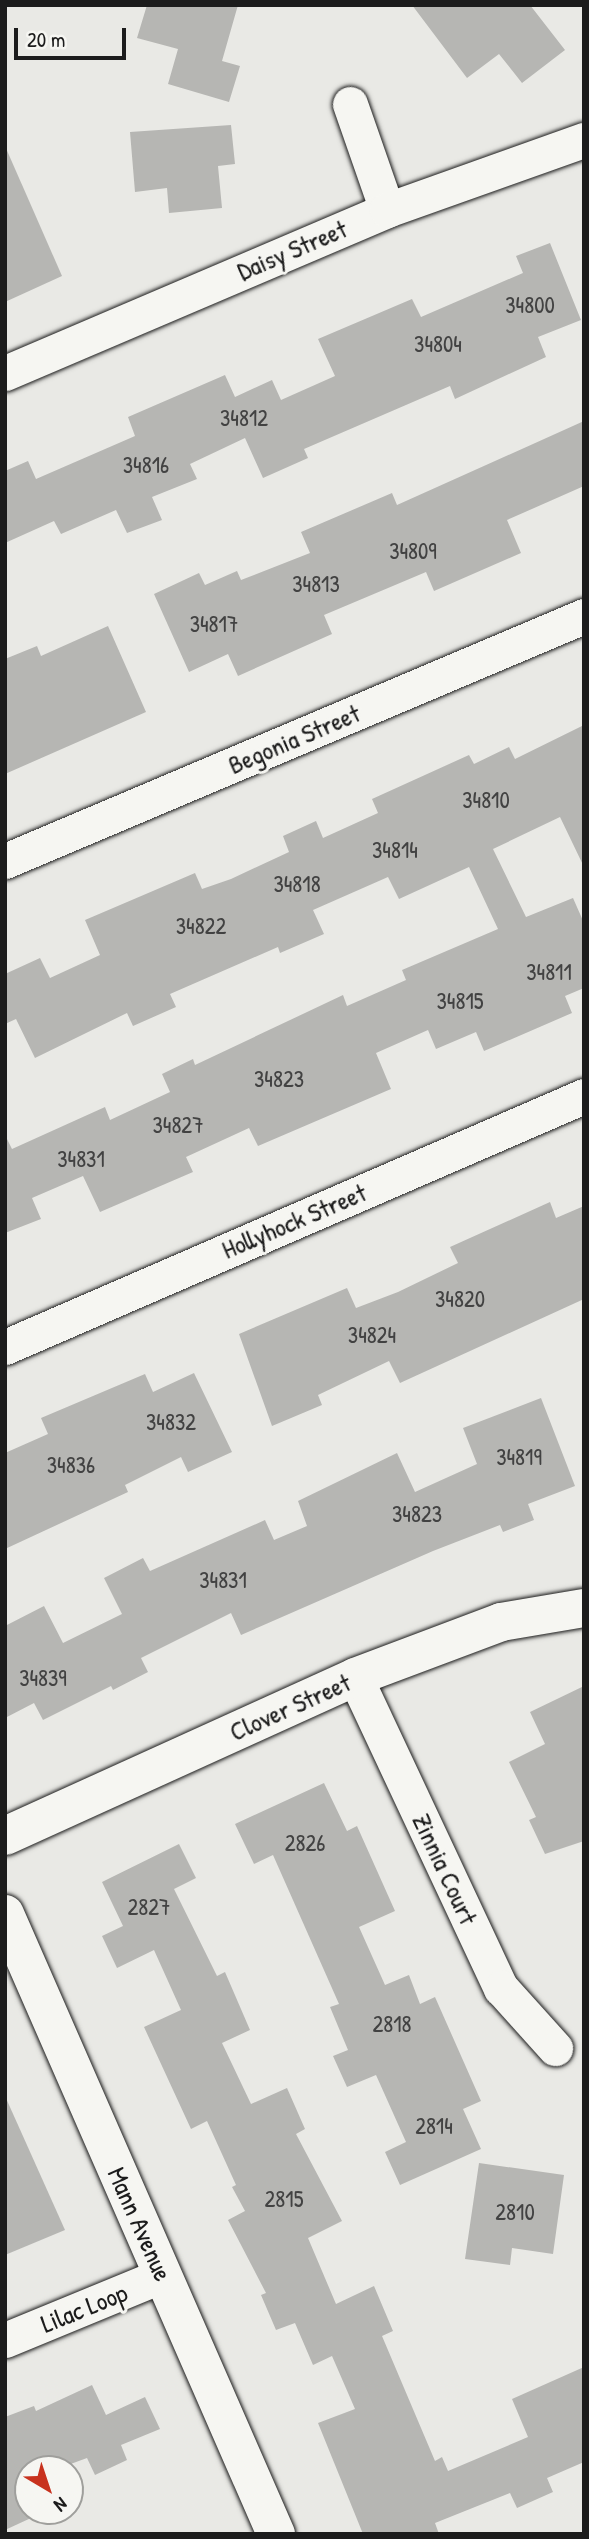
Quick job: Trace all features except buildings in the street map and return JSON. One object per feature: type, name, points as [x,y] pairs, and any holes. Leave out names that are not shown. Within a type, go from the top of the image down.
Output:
[{"type":"street","points":[[350,104],[387,210]]},
{"type":"street","name":"Daisy Street","points":[[5,373],[387,210],[584,140]]},
{"type":"street","name":"Begonia Street","points":[[5,862],[584,616]]},
{"type":"street","name":"Hollyhock Street","points":[[5,1347],[584,1096]]},
{"type":"street","name":"Clover Street","points":[[5,1836],[355,1678],[501,1622],[584,1608]]},
{"type":"street","name":"Zinnia Court","points":[[355,1678],[501,1988],[555,2048]]},
{"type":"street","name":"Mann Avenue","points":[[5,1914],[276,2534]]},
{"type":"street","name":"Lilac Loop","points":[[5,2340],[163,2275]]}]
